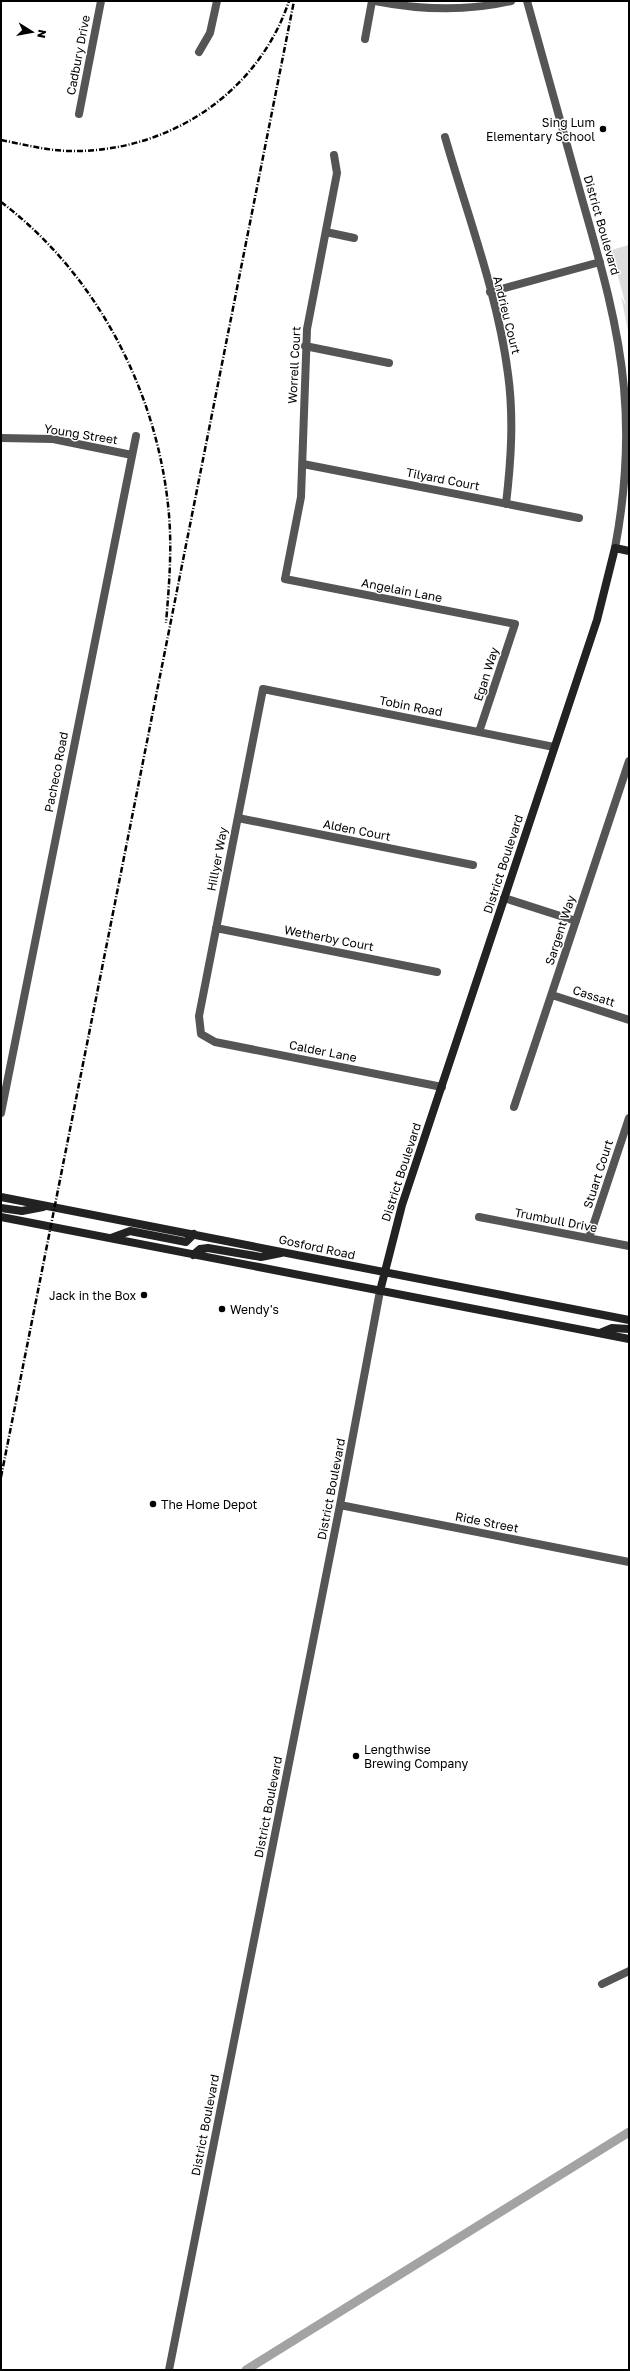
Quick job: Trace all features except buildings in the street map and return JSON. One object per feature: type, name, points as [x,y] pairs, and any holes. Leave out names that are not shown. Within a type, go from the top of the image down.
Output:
[{"type":"main road","points":[[616,548],[629,551]]},
{"type":"main road","name":"District Boulevard","points":[[380,1291],[383,1273],[402,1205],[597,620],[616,548]]},
{"type":"main road","name":"Gosford Road","points":[[1,1197],[629,1320]]},
{"type":"main road","points":[[1,1208],[22,1211],[48,1206]]},
{"type":"main road","points":[[1,1217],[629,1339]]},
{"type":"main road","points":[[110,1238],[130,1231],[186,1242],[194,1234]]},
{"type":"main road","points":[[193,1255],[200,1249],[208,1248],[261,1257],[285,1252]]},
{"type":"main road","points":[[600,1333],[612,1328],[629,1329]]},
{"type":"street","name":"Cadbury Drive","points":[[79,114],[101,1]]},
{"type":"street","points":[[199,52],[210,33],[217,1]]},
{"type":"street","points":[[365,39],[372,1]]},
{"type":"street","points":[[375,1],[416,8],[448,9],[472,8],[511,1]]},
{"type":"street","name":"District Boulevard","points":[[527,1],[600,262],[616,330],[624,390],[626,461],[616,548]]},
{"type":"street","name":"Andrieu Court","points":[[445,137],[503,342],[511,407],[510,472],[506,504]]},
{"type":"street","name":"Worrell Court","points":[[285,579],[301,497],[305,346],[338,173],[334,155]]},
{"type":"street","points":[[326,232],[354,238]]},
{"type":"street","points":[[490,292],[600,262]]},
{"type":"street","points":[[305,346],[389,363]]},
{"type":"street","name":"Pacheco Road","points":[[1,1113],[136,436]]},
{"type":"street","name":"Young Street","points":[[1,438],[53,439],[132,455]]},
{"type":"street","name":"Tilyard Court","points":[[303,464],[580,518]]},
{"type":"street","name":"Angelain Lane","points":[[285,579],[515,624]]},
{"type":"street","name":"Egan Way","points":[[479,732],[515,624]]},
{"type":"street","name":"Tobin Road","points":[[263,689],[554,747]]},
{"type":"street","name":"Hillyer Way","points":[[202,1034],[198,1016],[263,689]]},
{"type":"street","name":"Sargent Way","points":[[514,1107],[629,761]]},
{"type":"street","name":"Alden Court","points":[[238,818],[473,865]]},
{"type":"street","points":[[504,898],[576,921]]},
{"type":"street","name":"Wetherby Court","points":[[216,928],[437,972]]},
{"type":"street","name":"Cassatt","points":[[552,995],[629,1020]]},
{"type":"street","name":"Calder Lane","points":[[202,1034],[215,1042],[442,1087]]},
{"type":"street","name":"Stuart Court","points":[[589,1238],[627,1128],[629,1118]]},
{"type":"street","name":"Trumbull Drive","points":[[479,1217],[629,1246]]},
{"type":"street","name":"District Boulevard","points":[[169,2370],[340,1505],[380,1291]]},
{"type":"street","name":"Ride Street","points":[[340,1505],[629,1562]]},
{"type":"street","points":[[602,1984],[629,1971]]},
{"type":"shaded area","points":[[629,245],[629,336],[621,296],[626,306],[611,250]]},
{"type":"waterway","points":[[246,2370],[629,2132]]},
{"type":"railway","points":[[1,140],[49,149],[79,151],[114,148],[147,139],[179,126],[208,109],[234,87],[257,62],[275,33],[289,1]]},
{"type":"railway","points":[[1,1477],[294,1]]},
{"type":"railway","points":[[1,202],[36,231],[67,265],[94,301],[118,341],[137,382],[152,426],[163,470],[169,515],[170,556],[166,623]]},
{"type":"place","name":"Sing Lum Elementary School","points":[[603,129]]},
{"type":"place","name":"Jack in the Box","points":[[144,1295]]},
{"type":"place","name":"Wendy's","points":[[222,1309]]},
{"type":"place","name":"The Home Depot","points":[[153,1504]]},
{"type":"place","name":"Lengthwise Brewing Company","points":[[356,1756]]}]
